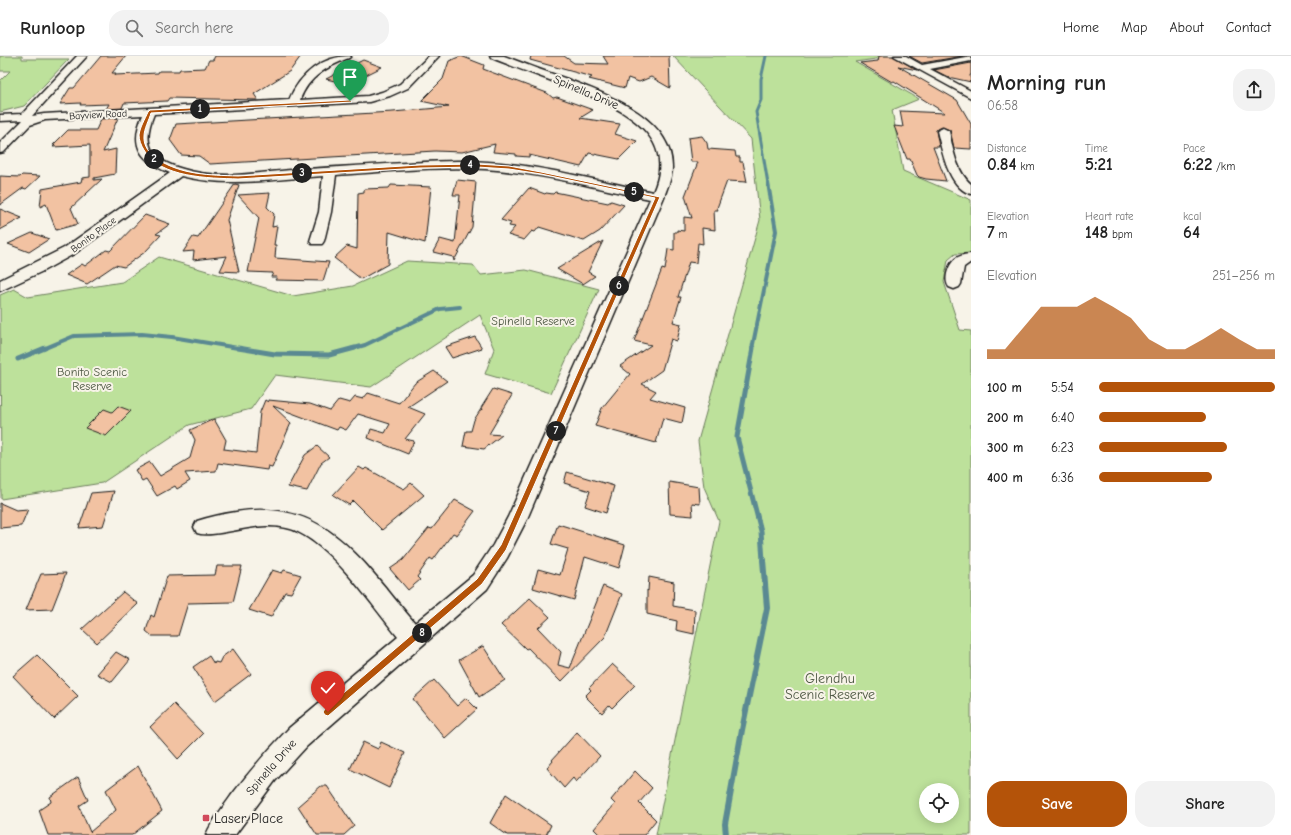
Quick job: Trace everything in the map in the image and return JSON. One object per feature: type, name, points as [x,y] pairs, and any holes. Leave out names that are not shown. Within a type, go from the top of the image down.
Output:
[{"type":"street","points":[[0,118],[28,118],[82,56]]},
{"type":"street","points":[[292,104],[301,86],[314,71],[346,56]]},
{"type":"street","name":"Bayview Road","points":[[0,150],[28,118],[350,101],[386,94],[404,86],[434,56]]},
{"type":"street","name":"Spinella Drive","points":[[219,835],[244,799],[273,762],[298,737],[480,582],[504,547],[658,197],[665,173],[665,157],[659,143],[643,122],[624,108],[604,98],[495,56]]},
{"type":"street","points":[[899,56],[971,96]]},
{"type":"street","points":[[921,68],[971,58]]},
{"type":"street","points":[[150,112],[141,135],[145,150],[160,163],[179,172],[195,175],[223,178],[440,166],[492,166],[541,173],[658,197]]},
{"type":"street","points":[[943,131],[957,176],[966,187],[971,190]]},
{"type":"street","name":"Bonito Place","points":[[0,286],[69,252],[179,172]]},
{"type":"street","points":[[317,241],[325,212],[330,172]]},
{"type":"street","points":[[954,284],[956,267],[959,262],[971,258]]},
{"type":"street","points":[[204,527],[249,518],[277,518],[292,521],[320,534],[341,552],[414,639]]},
{"type":"green space","points":[[0,56],[22,56],[22,59],[69,59],[24,106],[0,112],[0,81],[10,71],[0,71]]},
{"type":"green space","name":"Glendhu Scenic Reserve","points":[[673,56],[888,56],[889,57],[855,62],[919,99],[892,110],[903,171],[971,200],[971,253],[955,254],[948,260],[944,282],[960,330],[971,331],[971,835],[656,835],[719,521],[704,487],[698,441],[760,220],[751,139]]},
{"type":"green space","name":"Bonito Scenic Reserve","points":[[159,257],[293,296],[353,286],[407,261],[473,265],[481,275],[526,270],[599,289],[551,393],[485,374],[494,349],[480,315],[371,387],[275,375],[251,409],[189,425],[102,483],[1,499],[0,295],[14,289],[28,297],[122,282]]},
{"type":"building","points":[[101,56],[126,56],[112,73],[116,73],[115,75],[158,73],[159,71],[179,71],[180,69],[205,68],[209,60],[213,60],[215,56],[301,56],[290,71],[254,94],[258,100],[169,98],[167,101],[124,103],[122,108],[106,109],[109,104],[60,104],[70,88],[74,88]]},
{"type":"building","points":[[461,56],[484,65],[483,69],[547,93],[553,98],[557,97],[593,110],[580,118],[620,124],[615,134],[637,141],[619,159],[589,153],[581,167],[529,155],[529,157],[516,156],[516,154],[493,152],[495,144],[462,152],[435,151],[210,164],[199,156],[181,155],[170,140],[176,124],[393,112],[449,107],[421,101],[443,79],[449,61]]},
{"type":"building","points":[[531,56],[564,56],[574,63],[608,64],[603,56],[669,56],[670,88],[651,77],[639,82],[628,78],[625,88],[589,79],[592,77],[530,60]]},
{"type":"building","points":[[879,56],[893,56],[917,70],[898,66],[957,100],[971,124],[971,149],[954,148],[950,130],[942,127],[936,130],[939,147],[933,147],[946,181],[926,179],[917,175],[910,159],[907,159],[894,126],[903,127],[900,111],[945,113],[894,81],[892,82],[860,63],[878,61]]},
{"type":"building","points":[[909,56],[963,56],[922,63]]},
{"type":"building","points":[[363,60],[382,67],[348,84],[326,79]]},
{"type":"building","points":[[971,63],[971,82],[948,77],[934,70]]},
{"type":"building","points":[[118,118],[103,152],[116,149],[115,174],[94,178],[94,180],[102,179],[71,208],[78,224],[56,230],[46,204],[40,207],[42,189],[81,182],[82,178],[90,177],[90,145],[53,147],[55,145],[53,145],[68,130],[96,130],[101,119]]},
{"type":"building","points":[[702,136],[707,143],[708,149],[735,151],[736,157],[740,157],[740,162],[743,162],[747,182],[727,181],[717,208],[718,210],[714,210],[715,230],[702,228],[703,244],[698,243],[696,263],[689,262],[678,297],[681,297],[673,322],[681,324],[677,341],[671,339],[662,370],[642,384],[656,391],[650,398],[685,408],[682,423],[663,418],[656,443],[595,426],[602,408],[630,374],[620,366],[651,345],[634,341],[662,269],[665,270],[668,249],[674,250],[674,232],[677,232],[677,230],[684,231],[684,217],[692,218],[685,196],[698,162],[691,162],[688,138]]},
{"type":"building","points":[[22,175],[40,176],[26,189],[23,188],[0,205],[0,176],[20,177]]},
{"type":"building","points":[[457,180],[476,182],[472,227],[454,261],[453,257],[433,252],[440,239],[455,243],[460,195],[453,195]]},
{"type":"building","points":[[235,184],[239,185],[227,220],[239,272],[220,271],[227,256],[193,260],[194,251],[183,252],[193,237],[198,238]]},
{"type":"building","points":[[391,185],[431,187],[425,243],[389,232],[388,264],[361,279],[334,258],[347,246],[357,249],[358,193],[364,192],[364,189],[389,188]]},
{"type":"building","points":[[529,188],[545,194],[553,194],[555,192],[608,203],[611,201],[624,205],[600,231],[584,241],[539,227],[535,232],[532,231],[524,240],[508,235],[515,227],[509,226],[511,223],[501,220]]},
{"type":"building","points":[[270,193],[267,207],[274,214],[272,227],[277,226],[274,245],[276,245],[275,258],[329,262],[323,281],[275,280],[277,277],[271,277],[273,273],[248,272],[259,218],[238,195]]},
{"type":"building","points":[[0,209],[22,218],[0,230]]},
{"type":"building","points":[[145,215],[170,224],[156,234],[161,235],[145,252],[124,267],[115,265],[87,284],[66,275],[82,264],[85,266],[106,250],[110,251]]},
{"type":"building","points":[[32,233],[49,239],[29,252],[8,244]]},
{"type":"building","points":[[603,241],[588,272],[595,276],[583,284],[557,269]]},
{"type":"building","points":[[475,337],[482,348],[452,358],[445,347]]},
{"type":"building","points":[[434,371],[447,381],[408,407],[425,414],[405,439],[414,441],[408,454],[368,438],[371,429],[385,433],[390,424],[358,414],[346,430],[339,427],[337,430],[273,406],[291,423],[272,467],[268,466],[267,470],[218,463],[216,471],[185,473],[190,481],[177,489],[175,486],[157,496],[146,479],[142,481],[135,470],[150,462],[160,476],[190,458],[195,440],[190,430],[214,419],[226,440],[224,449],[256,453],[260,412],[265,400],[268,402],[268,400],[310,404],[330,411],[339,400],[350,403],[355,397],[363,399],[368,393],[399,403],[415,383]]},
{"type":"building","points":[[493,389],[512,395],[489,434],[502,435],[484,449],[463,446],[466,431],[471,431],[474,420],[481,409],[482,410],[481,408]]},
{"type":"building","points":[[118,406],[131,411],[106,436],[85,428],[104,409],[112,412]]},
{"type":"building","points":[[317,446],[329,457],[321,463],[307,491],[288,487],[305,455]]},
{"type":"building","points":[[359,467],[364,470],[366,468],[404,489],[411,483],[424,495],[382,530],[353,501],[349,505],[333,495]]},
{"type":"building","points":[[567,472],[614,486],[606,513],[585,506],[590,491],[564,483]]},
{"type":"building","points":[[669,482],[699,487],[700,504],[692,503],[693,516],[670,514]]},
{"type":"building","points":[[114,491],[103,526],[79,528],[91,493]]},
{"type":"building","points":[[455,500],[475,511],[457,535],[453,533],[433,560],[430,558],[417,577],[420,580],[408,590],[390,569],[403,560],[429,528],[432,529]]},
{"type":"building","points":[[0,503],[16,510],[28,509],[21,526],[0,528]]},
{"type":"building","points":[[558,524],[625,545],[619,568],[585,557],[574,600],[533,588],[538,569],[560,575],[568,549],[551,544]]},
{"type":"building","points":[[217,566],[242,566],[233,602],[188,603],[178,636],[152,636],[146,631],[151,615],[154,617],[167,576],[215,575]]},
{"type":"building","points":[[272,570],[282,573],[284,570],[301,575],[291,593],[285,592],[271,617],[249,610]]},
{"type":"building","points":[[66,573],[52,609],[26,610],[41,574]]},
{"type":"building","points":[[649,577],[674,582],[673,606],[695,610],[694,634],[676,630],[677,621],[647,614],[647,590],[648,591]]},
{"type":"building","points":[[603,586],[622,594],[605,637],[561,682],[528,648],[526,649],[501,625],[530,598],[550,617],[538,628],[561,652],[558,665],[570,668]]},
{"type":"building","points":[[123,592],[138,604],[97,643],[82,629]]},
{"type":"building","points":[[483,646],[505,680],[479,697],[459,660]]},
{"type":"building","points":[[233,649],[251,674],[215,701],[193,667],[209,656],[214,664],[215,662],[219,663],[222,657]]},
{"type":"building","points":[[116,652],[130,660],[112,682],[97,674]]},
{"type":"building","points":[[37,655],[78,696],[54,719],[13,676]]},
{"type":"building","points":[[612,664],[635,685],[612,708],[609,705],[602,713],[585,696],[591,690],[589,688]]},
{"type":"building","points":[[434,680],[457,706],[466,698],[477,709],[445,738],[413,699]]},
{"type":"building","points":[[174,704],[203,734],[178,759],[150,727]]},
{"type":"building","points":[[577,732],[600,756],[576,782],[573,778],[564,788],[547,768],[553,761],[552,760]]},
{"type":"building","points":[[363,742],[378,749],[381,742],[405,753],[389,788],[350,769]]},
{"type":"building","points":[[138,766],[162,811],[132,835],[48,835],[39,810],[51,802],[50,797],[78,777],[88,800],[79,806],[90,832],[116,810],[106,790]]},
{"type":"building","points":[[635,771],[652,788],[639,803],[656,820],[644,835],[600,835],[594,829],[615,804],[611,800]]},
{"type":"building","points":[[321,786],[327,786],[354,826],[344,835],[317,835],[298,806]]},
{"type":"building","points":[[506,794],[551,825],[546,835],[507,835],[490,823]]},
{"type":"waterway","points":[[766,56],[761,79],[761,100],[756,112],[768,184]]},
{"type":"waterway","points":[[752,349],[776,231],[768,183]]},
{"type":"waterway","points":[[351,349],[365,345],[440,309],[460,307]]},
{"type":"waterway","points":[[43,349],[74,336],[142,334],[172,337],[238,348]]},
{"type":"waterway","points":[[18,359],[45,348]]},
{"type":"waterway","points":[[238,348],[275,354],[329,355],[355,348]]},
{"type":"waterway","points":[[238,348],[244,349]]},
{"type":"waterway","points":[[753,348],[737,437],[761,531],[763,561]]},
{"type":"waterway","points":[[726,835],[725,824],[742,730],[767,608],[763,560]]},
{"type":"place","name":"Laser Place","points":[[206,818]]},
{"type":"route","points":[[328,712],[480,582],[504,547],[658,197],[541,173],[477,165],[420,166],[223,178],[209,177],[179,172],[166,167],[149,155],[142,144],[141,135],[150,112],[350,101]]},
{"type":"park label","name":"Spinella Reserve","points":[[533,321]]}]
